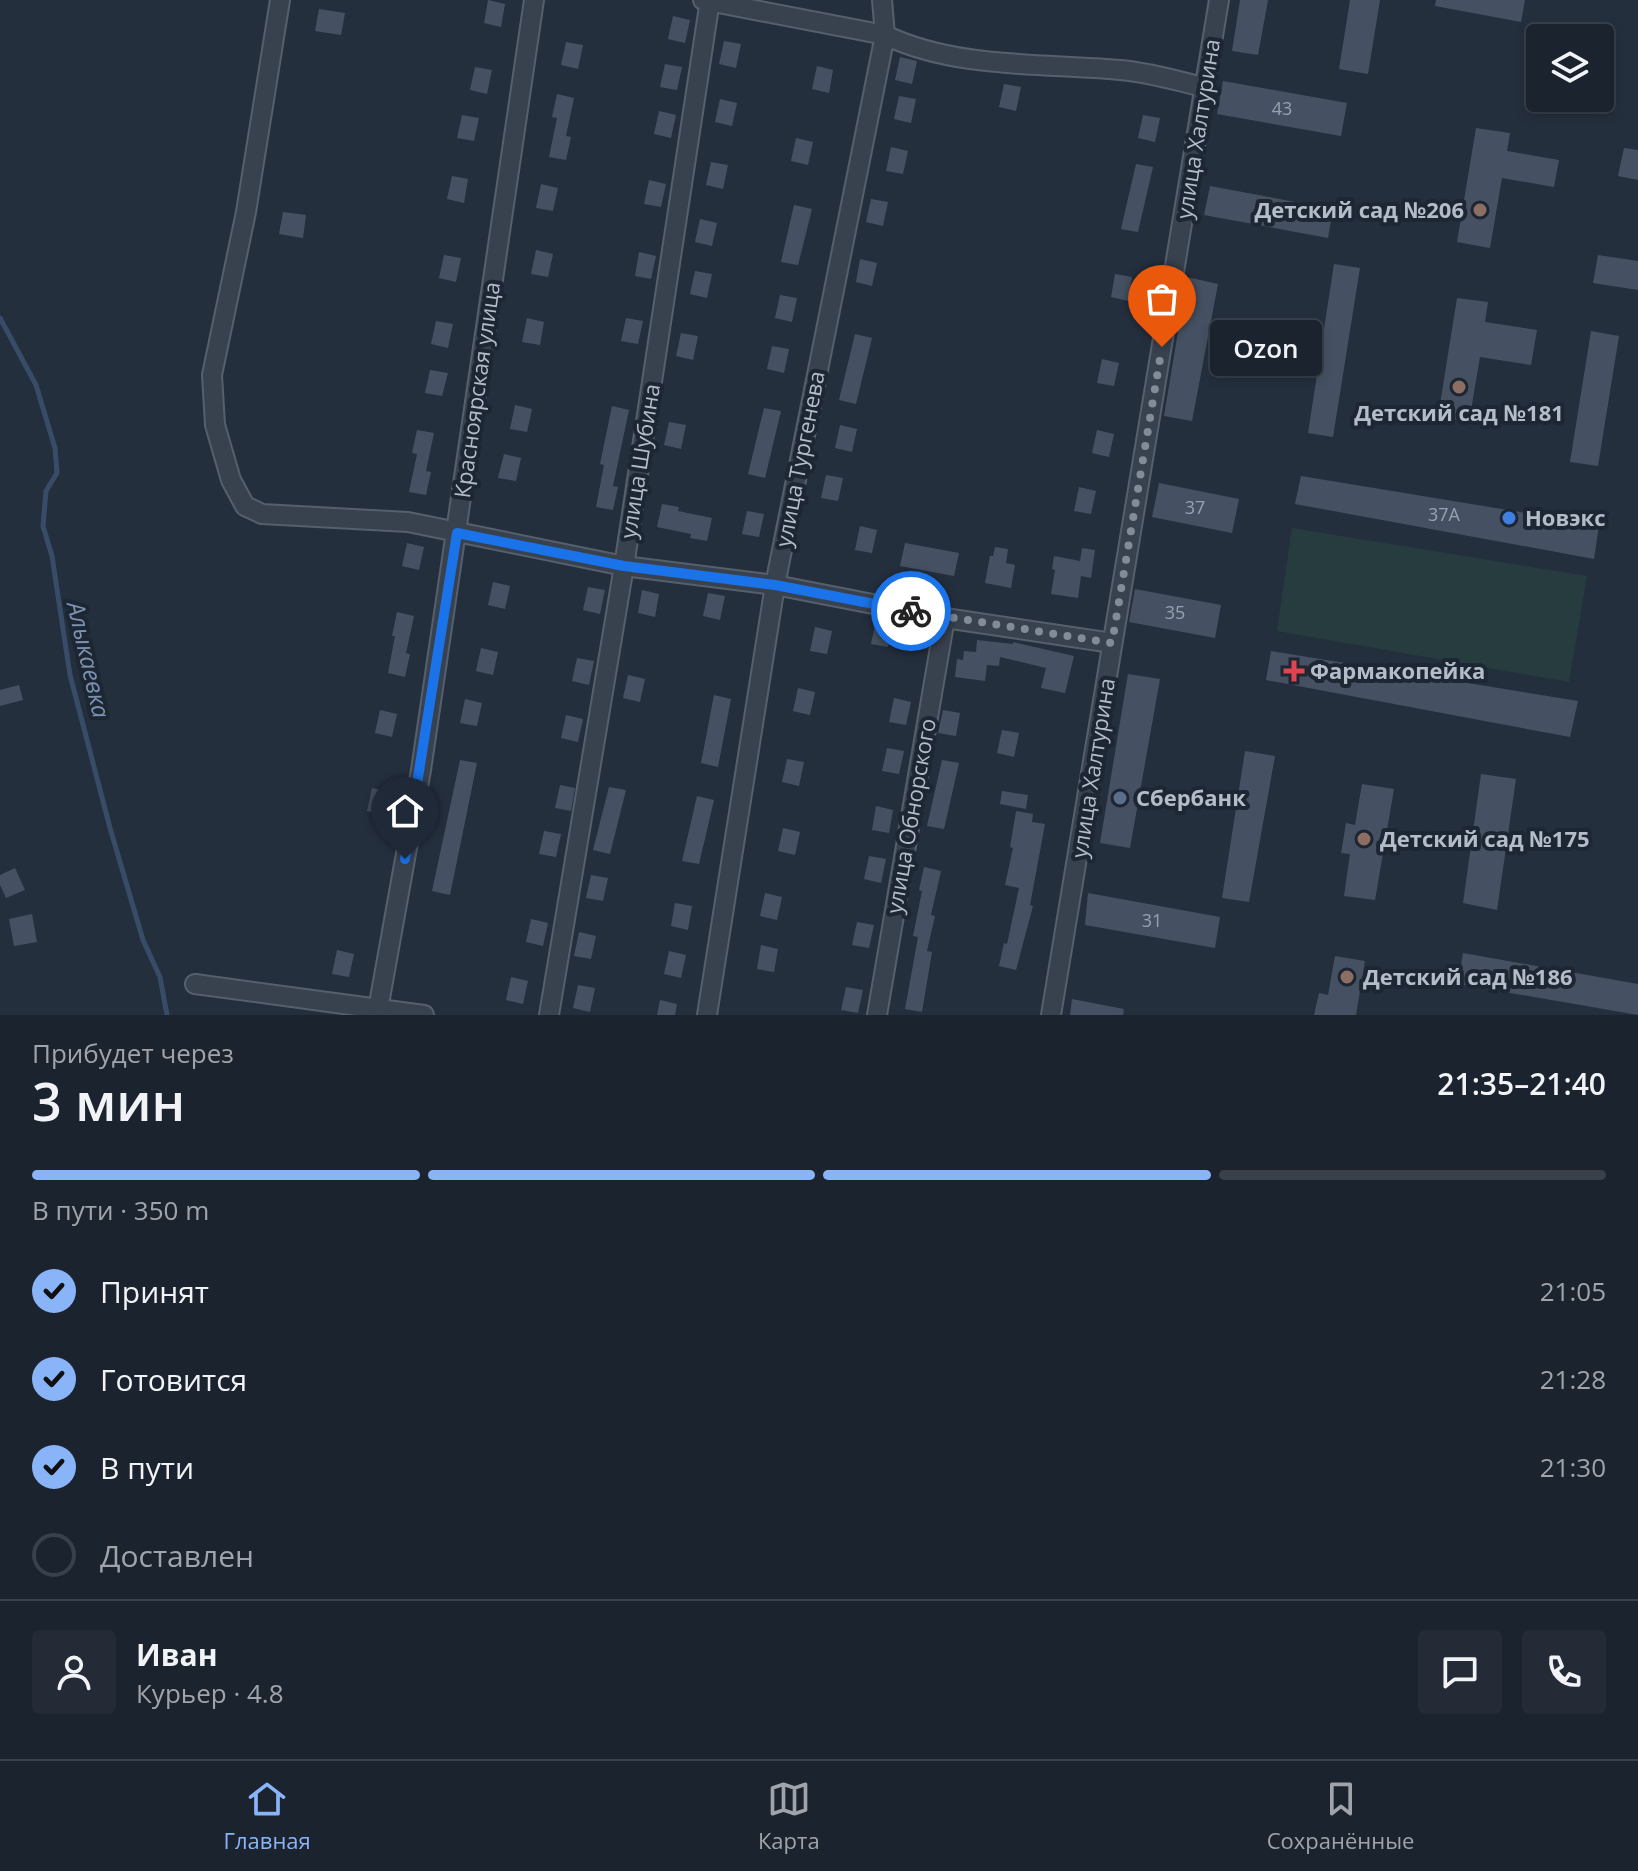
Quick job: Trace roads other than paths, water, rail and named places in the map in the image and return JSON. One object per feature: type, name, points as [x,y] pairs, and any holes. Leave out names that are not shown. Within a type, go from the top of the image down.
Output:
[{"type":"street","points":[[280,0],[246,212],[212,375],[215,425],[231,480],[245,506],[262,514],[408,522],[624,566],[775,585],[945,618],[1112,643]]},
{"type":"street","name":"Красноярская улица","points":[[378,1012],[421,770],[534,0]]},
{"type":"street","name":"улица Тургенева","points":[[707,1015],[775,585],[885,35],[882,0]]},
{"type":"street","name":"улица Халтурина","points":[[1051,1015],[1219,0]]},
{"type":"street","points":[[708,1],[885,35],[908,46],[959,57],[1125,70],[1204,87]]},
{"type":"street","name":"улица Шубина","points":[[549,1015],[624,566],[708,1]]},
{"type":"street","name":"улица Обнорского","points":[[877,1015],[945,618]]},
{"type":"street","points":[[195,984],[378,1012],[424,1015]]},
{"type":"waterway","name":"Алыкаевка","points":[[0,318],[36,385],[55,448],[57,473],[46,491],[43,526],[52,556],[70,675],[143,940],[160,977],[167,1015]]},
{"type":"place","name":"Детский сад №206","points":[[1480,210]]},
{"type":"place","name":"Ozon","points":[[1162,347]]},
{"type":"place","name":"Детский сад №181","points":[[1459,387]]},
{"type":"place","name":"Новэкс","points":[[1509,518]]},
{"type":"place","name":"Фармакопейка","points":[[1294,671]]},
{"type":"place","name":"Сбербанк","points":[[1120,798]]},
{"type":"place","name":"Детский сад №175","points":[[1364,839]]},
{"type":"place","name":"Детский сад №186","points":[[1347,977]]}]
